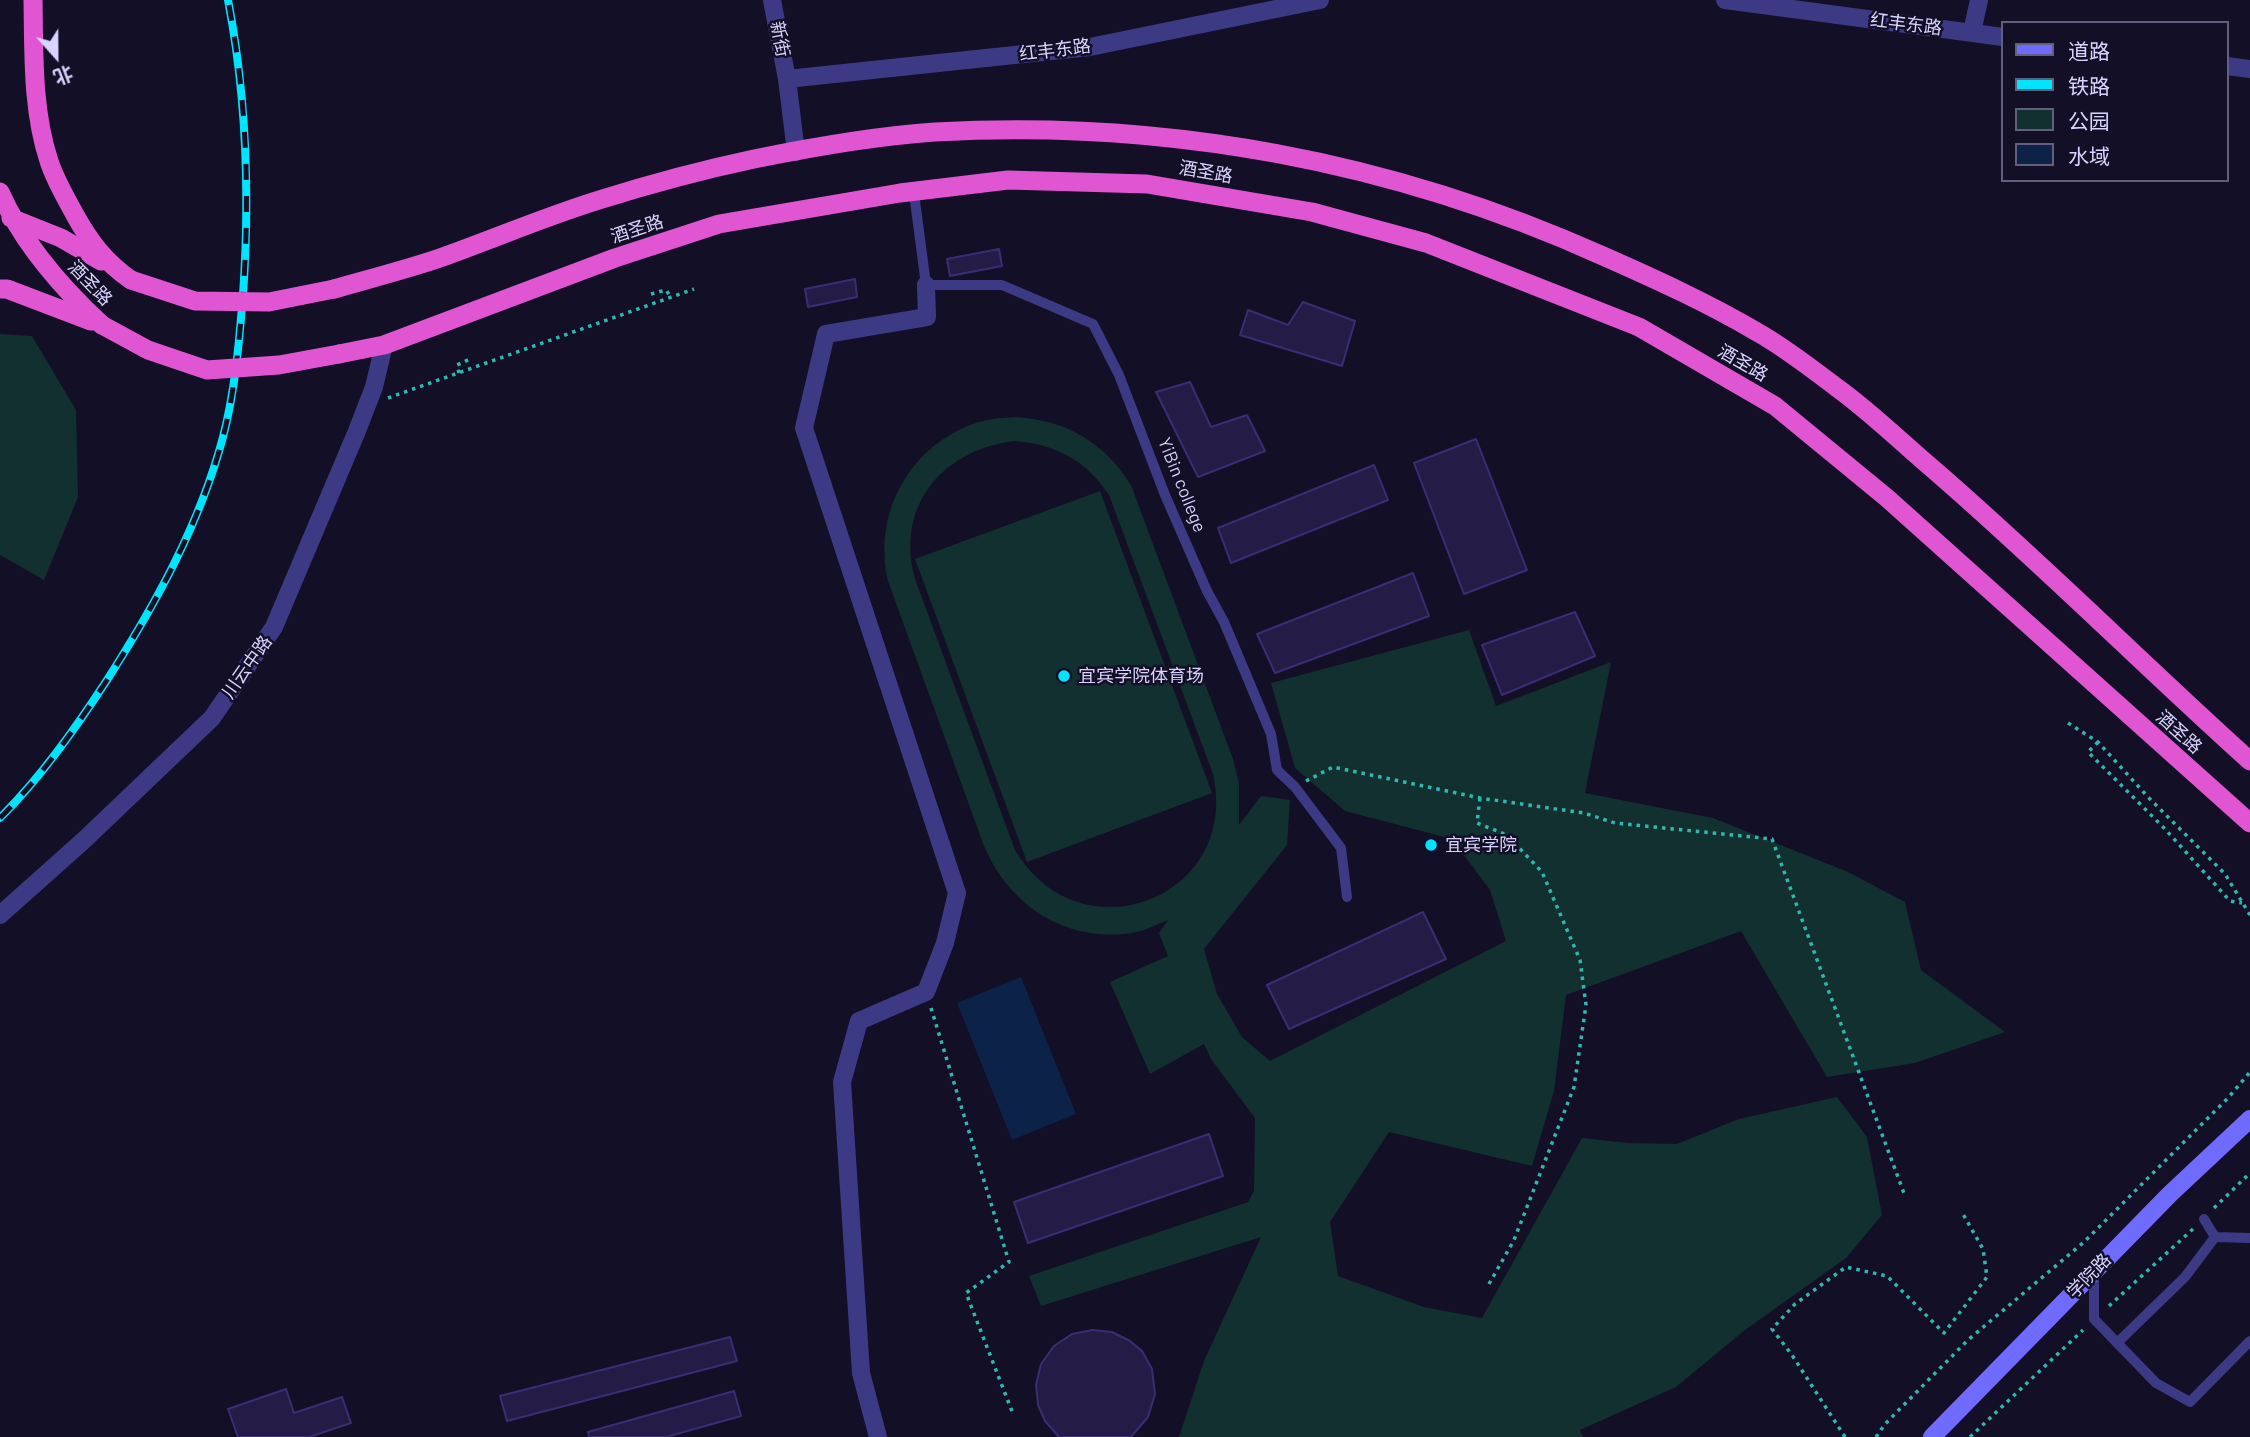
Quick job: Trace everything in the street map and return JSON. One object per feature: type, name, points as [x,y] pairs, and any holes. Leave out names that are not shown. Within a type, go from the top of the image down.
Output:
[{"type":"highway","name":"酒圣路","points":[[33,0],[37,95],[42,136],[50,164],[65,197],[94,247],[111,266],[131,280],[195,301],[269,302],[334,289],[433,260],[594,201],[669,180],[796,152],[932,132],[1108,133],[1231,144],[1374,174],[1453,196],[1550,232],[1656,279],[1759,333],[1841,390],[2054,577],[2250,761]]},
{"type":"highway","name":"酒圣路","points":[[0,192],[7,217],[74,299],[102,325],[148,350],[207,370],[279,365],[384,345],[615,258],[719,224],[1008,180],[1147,184],[1312,212],[1426,243],[1639,327],[1775,406],[1887,498],[2250,823]]},
{"type":"highway","points":[[7,217],[61,239],[111,266]]},
{"type":"highway","points":[[0,289],[102,325]]},
{"type":"main road","name":"学院路","points":[[1932,1437],[2170,1194],[2250,1119]]},
{"type":"street","name":"新街","points":[[772,0],[787,79],[796,152]]},
{"type":"street","name":"红丰东路","points":[[787,79],[1090,47],[1311,0]]},
{"type":"street","name":"红丰东路","points":[[1724,0],[2002,37]]},
{"type":"street","points":[[1972,32],[1979,0]]},
{"type":"street","points":[[2229,66],[2250,69]]},
{"type":"street","points":[[878,1437],[861,1373],[842,1082],[859,1021],[926,992],[945,943],[957,892],[804,428],[826,334],[928,317],[926,285]]},
{"type":"street","name":"川云中路","points":[[0,915],[83,841],[212,718],[274,627],[369,402],[384,345]]},
{"type":"lane","points":[[914,193],[926,285]]},
{"type":"lane","name":"YiBin college","points":[[926,285],[1002,285],[1093,324],[1119,375],[1165,495],[1207,591],[1224,622],[1271,734],[1277,770],[1295,787],[1341,848],[1347,897]]},
{"type":"lane","points":[[2204,1219],[2215,1237]]},
{"type":"lane","points":[[2117,1343],[2185,1277],[2215,1237]]},
{"type":"lane","points":[[2215,1237],[2250,1238]]},
{"type":"lane","points":[[2094,1272],[2094,1319],[2156,1382],[2190,1402],[2250,1341]]},
{"type":"path","points":[[369,402],[385,400],[694,289]]},
{"type":"path","points":[[651,295],[666,290],[670,297]]},
{"type":"path","points":[[458,373],[457,365],[472,358]]},
{"type":"path","points":[[2068,723],[2098,742],[2148,797],[2225,874],[2250,915]]},
{"type":"path","points":[[2098,742],[2088,752],[2165,829],[2230,901],[2243,903]]},
{"type":"path","points":[[1295,787],[1332,767],[1479,798],[1584,813],[1615,823],[1772,839],[1905,1196]]},
{"type":"path","points":[[1479,798],[1477,823],[1507,835],[1542,872],[1580,960],[1586,1005],[1574,1087],[1514,1240],[1489,1284]]},
{"type":"path","points":[[926,992],[1009,1262],[965,1293],[1013,1414]]},
{"type":"path","points":[[1876,1437],[1885,1424],[1968,1340],[2084,1242],[2228,1098],[2250,1072]]},
{"type":"path","points":[[1845,1437],[1793,1355],[1772,1329],[1794,1304],[1846,1267],[1887,1276],[1944,1332],[1987,1277],[1983,1249],[1963,1214]]},
{"type":"green space","points":[[0,334],[32,336],[76,410],[78,497],[44,580],[0,555]]},
{"type":"green space","points":[[1015,417],[1051,423],[1082,436],[1109,457],[1131,485],[1233,759],[1239,783],[1239,825],[1261,796],[1290,800],[1287,845],[1204,949],[1217,994],[1242,1037],[1270,1061],[1506,941],[1490,890],[1452,839],[1345,811],[1295,768],[1271,683],[1469,630],[1496,706],[1611,662],[1585,793],[1713,818],[1848,872],[1905,902],[1921,970],[2005,1032],[1915,1063],[1827,1077],[1741,931],[1566,995],[1554,1091],[1532,1166],[1389,1132],[1330,1222],[1338,1276],[1424,1307],[1482,1318],[1582,1138],[1677,1144],[1739,1119],[1837,1097],[1867,1137],[1882,1215],[1846,1258],[1745,1330],[1676,1387],[1580,1430],[1583,1437],[1179,1437],[1204,1361],[1261,1237],[1041,1306],[1029,1276],[1248,1202],[1254,1191],[1255,1118],[1211,1059],[1204,1044],[1150,1074],[1110,982],[1168,956],[1159,933],[1168,920],[1137,932],[1112,935],[1088,933],[1066,927],[1026,904],[995,868],[984,846],[888,581],[885,556],[891,508],[900,486],[914,467],[930,449],[950,435],[978,422]],"holes":[[[1014,441],[1056,450],[1080,463],[1109,495],[1213,774],[1215,817],[1203,854],[1180,882],[1149,900],[1114,907],[1077,902],[1043,883],[1015,850],[915,579],[911,552],[912,527],[919,505],[930,486],[946,469],[989,446]]]},
{"type":"green space","name":"宜宾学院体育场","points":[[1100,491],[1212,793],[1027,862],[915,559]]},
{"type":"water","points":[[1021,977],[1076,1114],[1012,1140],[957,1003]]},
{"type":"building","points":[[999,249],[1002,266],[950,276],[947,259]]},
{"type":"building","points":[[855,279],[857,297],[808,307],[805,289]]},
{"type":"building","points":[[1303,302],[1355,321],[1342,366],[1240,335],[1248,310],[1288,325]]},
{"type":"building","points":[[1190,382],[1211,427],[1247,415],[1265,451],[1198,477],[1156,392]]},
{"type":"building","points":[[1476,439],[1527,570],[1464,594],[1414,463]]},
{"type":"building","points":[[1374,465],[1388,500],[1231,563],[1218,528]]},
{"type":"building","points":[[1413,573],[1429,616],[1275,673],[1257,634]]},
{"type":"building","points":[[1575,612],[1595,656],[1502,695],[1482,645]]},
{"type":"building","points":[[1423,912],[1446,959],[1289,1029],[1267,985]]},
{"type":"building","points":[[1209,1134],[1223,1176],[1028,1243],[1014,1202]]},
{"type":"building","points":[[1092,1330],[1112,1332],[1130,1341],[1142,1351],[1152,1369],[1155,1394],[1148,1417],[1131,1437],[1059,1437],[1045,1421],[1038,1405],[1036,1385],[1041,1364],[1054,1346],[1072,1334]]},
{"type":"building","points":[[730,1337],[737,1361],[507,1421],[500,1396]]},
{"type":"building","points":[[286,1389],[294,1413],[342,1397],[351,1423],[309,1437],[238,1437],[228,1409]]},
{"type":"building","points":[[734,1391],[741,1416],[666,1437],[589,1437],[588,1432]]},
{"type":"railway","points":[[0,818],[30,786],[70,734],[142,623],[189,532],[223,437],[238,349],[246,221],[243,110],[228,0]]},
{"type":"place","name":"宜宾学院体育场","points":[[1064,676]]},
{"type":"place","name":"宜宾学院","points":[[1431,845]]}]
